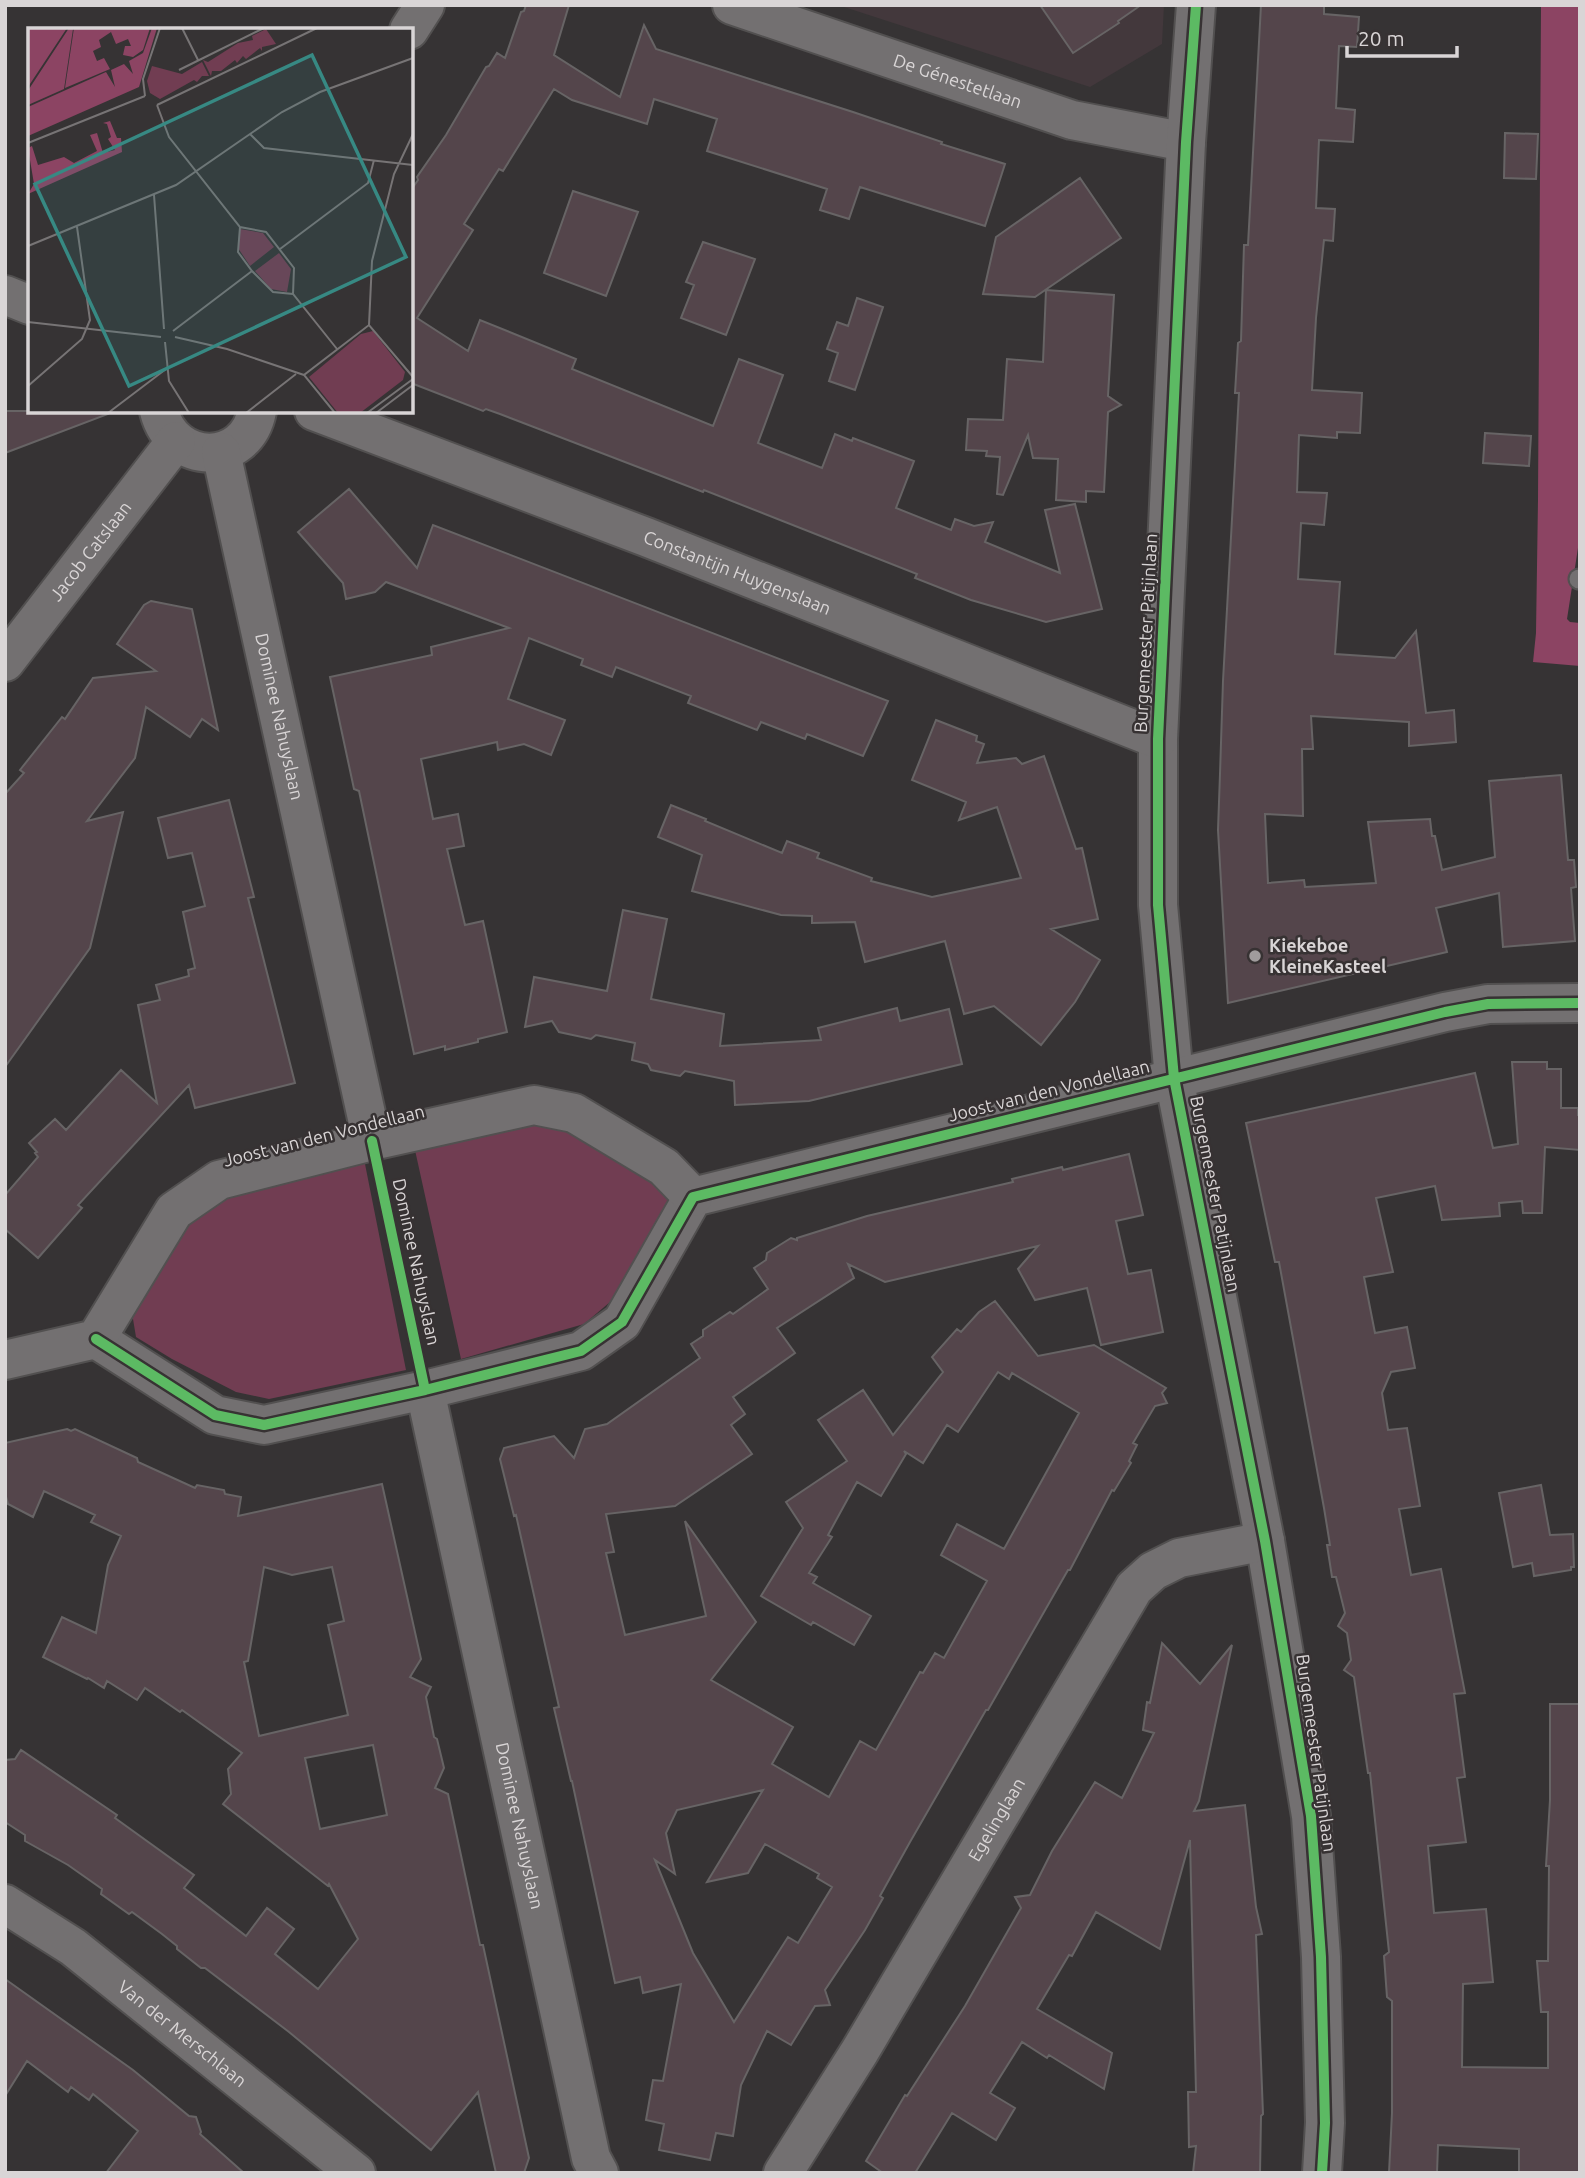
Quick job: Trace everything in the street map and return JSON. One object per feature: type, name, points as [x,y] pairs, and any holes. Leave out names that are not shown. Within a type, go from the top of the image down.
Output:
[{"type":"street","points":[[411,28],[425,5]]},
{"type":"street","name":"De Génestetlaan","points":[[732,5],[1072,120],[1186,142]]},
{"type":"street","name":"Burgemeester Patijnlaan","points":[[1196,5],[1186,142],[1158,739],[1158,905],[1174,1078],[1265,1541],[1311,1816],[1321,1956],[1325,2123],[1322,2173]]},
{"type":"street","points":[[5,295],[28,304]]},
{"type":"street","points":[[168,426],[189,449],[205,453],[221,452],[236,445],[248,434],[257,413]]},
{"type":"street","name":"Constantijn Huygenslaan","points":[[319,413],[659,542],[1158,739]]},
{"type":"street","name":"Jacob Catslaan","points":[[5,662],[168,426]]},
{"type":"street","name":"Dominee Nahuyslaan","points":[[221,452],[372,1141]]},
{"type":"street","name":"Joost van den Vondellaan","points":[[96,1339],[174,1211],[219,1180],[372,1141],[534,1105],[574,1113],[664,1167],[693,1197],[1466,1008],[1488,1004],[1580,1003]]},
{"type":"street","points":[[5,1360],[96,1339],[215,1415],[264,1425],[425,1390],[581,1351],[622,1322],[693,1197]]},
{"type":"street","name":"Dominee Nahuyslaan","points":[[425,1390],[590,2158],[599,2173]]},
{"type":"street","name":"Egelinglaan","points":[[783,2173],[860,2051],[1134,1588],[1153,1570],[1179,1558],[1265,1541]]},
{"type":"street","name":"Van der Merschlaan","points":[[5,1904],[73,1947],[356,2173]]},
{"type":"shaded area","points":[[838,5],[1164,5],[1162,44],[1090,87]]},
{"type":"shaded area","points":[[1541,5],[1580,5],[1580,535],[1567,619],[1580,623],[1580,666],[1533,662],[1536,633],[1538,500]]},
{"type":"shaded area","points":[[542,1110],[655,1165],[685,1210],[616,1297],[584,1324],[461,1359],[413,1141]]},
{"type":"shaded area","points":[[364,1159],[406,1370],[269,1399],[236,1392],[136,1337],[131,1307],[198,1210],[226,1192]]},
{"type":"building","points":[[526,5],[569,5],[554,55],[620,97],[644,25],[656,49],[1005,164],[985,226],[860,187],[849,219],[820,210],[827,189],[707,151],[717,119],[654,99],[647,124],[572,100],[554,89],[503,171],[499,169],[464,224],[473,230],[417,318],[468,351],[480,320],[576,359],[572,369],[713,426],[739,359],[783,375],[758,443],[822,468],[835,434],[914,461],[896,508],[951,530],[955,519],[974,526],[993,522],[985,542],[1060,573],[1045,510],[1075,504],[1102,609],[1046,622],[971,600],[915,578],[917,574],[704,490],[703,492],[500,414],[486,409],[483,411],[413,384],[413,187],[486,67],[497,53],[505,58],[521,12]]},
{"type":"building","points":[[1040,5],[1141,5],[1073,53]]},
{"type":"building","points":[[1261,5],[1324,5],[1324,14],[1359,17],[1357,47],[1339,46],[1336,108],[1355,110],[1353,142],[1319,140],[1316,208],[1335,209],[1333,241],[1324,240],[1312,390],[1362,393],[1360,433],[1337,432],[1337,438],[1299,435],[1297,492],[1327,493],[1324,525],[1301,523],[1298,579],[1340,582],[1335,654],[1395,658],[1416,631],[1426,713],[1454,710],[1456,742],[1409,746],[1409,722],[1311,716],[1313,749],[1302,749],[1303,816],[1265,814],[1268,883],[1304,880],[1305,887],[1376,883],[1368,822],[1430,819],[1442,870],[1495,857],[1489,781],[1561,775],[1568,860],[1574,860],[1576,887],[1571,888],[1575,941],[1503,947],[1499,893],[1436,908],[1447,952],[1228,1003],[1218,830],[1223,681],[1239,393],[1235,393],[1238,343],[1241,341],[1244,245],[1248,245]]},
{"type":"building","points":[[1505,133],[1538,134],[1536,179],[1504,178]]},
{"type":"building","points":[[1080,178],[1121,238],[1035,297],[983,294],[996,237]]},
{"type":"building","points":[[573,191],[638,212],[606,296],[544,273]]},
{"type":"building","points":[[703,242],[755,259],[726,335],[681,318],[694,285],[686,282]]},
{"type":"building","points":[[1046,290],[1114,295],[1108,396],[1121,405],[1108,412],[1104,492],[1086,491],[1086,502],[1056,500],[1058,459],[1033,458],[1028,435],[1003,495],[997,494],[1000,457],[986,456],[987,451],[966,450],[968,419],[1003,420],[1007,359],[1043,362]]},
{"type":"building","points":[[857,298],[883,307],[855,390],[829,381],[838,353],[827,349],[837,322],[848,326]]},
{"type":"building","points":[[5,411],[108,413],[108,414],[5,453]]},
{"type":"building","points":[[1485,433],[1531,436],[1529,466],[1483,463]]},
{"type":"building","points":[[349,489],[417,568],[433,525],[888,701],[863,756],[807,734],[805,739],[761,722],[757,730],[688,703],[691,696],[616,667],[612,677],[581,665],[583,659],[529,638],[508,699],[565,720],[551,755],[524,744],[498,750],[497,742],[421,759],[433,819],[458,814],[464,846],[447,849],[465,925],[483,921],[507,1032],[445,1050],[445,1046],[414,1054],[359,791],[354,789],[330,677],[432,655],[431,647],[509,628],[386,582],[375,592],[346,599],[343,583],[298,532]]},
{"type":"building","points":[[151,601],[192,609],[218,730],[202,719],[190,737],[146,707],[135,758],[87,821],[123,812],[90,948],[5,1067],[5,794],[24,773],[20,770],[62,717],[65,719],[93,678],[156,671],[117,644],[144,605]]},
{"type":"building","points":[[936,720],[977,736],[976,741],[984,744],[977,763],[1016,758],[1022,764],[1044,756],[1076,849],[1082,848],[1098,919],[1051,929],[1100,960],[1075,1002],[1041,1045],[994,1006],[964,1014],[945,941],[865,962],[855,922],[812,923],[812,916],[781,915],[692,891],[702,855],[658,837],[671,805],[782,853],[787,841],[819,853],[817,858],[872,878],[871,881],[932,897],[1021,878],[997,807],[959,820],[966,802],[912,780]]},
{"type":"building","points":[[229,800],[254,897],[248,898],[295,1083],[195,1108],[189,1085],[78,1205],[82,1208],[38,1258],[5,1229],[5,1195],[38,1157],[29,1143],[55,1119],[66,1130],[121,1070],[157,1103],[138,1005],[160,1000],[156,985],[189,976],[188,970],[195,968],[183,912],[205,906],[192,853],[168,858],[158,818]]},
{"type":"building","points":[[623,910],[667,919],[651,999],[724,1014],[720,1046],[821,1040],[818,1028],[897,1008],[900,1021],[949,1009],[962,1064],[809,1101],[735,1105],[734,1081],[685,1071],[680,1076],[651,1070],[648,1064],[632,1060],[635,1043],[596,1035],[591,1039],[559,1032],[552,1021],[525,1027],[534,977],[607,991]]},
{"type":"building","points":[[1512,1062],[1547,1062],[1547,1069],[1561,1069],[1561,1108],[1578,1108],[1580,1115],[1580,1150],[1545,1147],[1542,1213],[1523,1213],[1522,1201],[1499,1203],[1500,1216],[1442,1220],[1435,1186],[1376,1198],[1393,1272],[1364,1277],[1375,1333],[1407,1327],[1415,1368],[1391,1372],[1382,1393],[1388,1430],[1407,1428],[1420,1506],[1399,1509],[1411,1575],[1441,1569],[1465,1693],[1454,1694],[1465,1777],[1457,1778],[1466,1842],[1428,1846],[1434,1913],[1486,1909],[1493,1982],[1463,1984],[1462,2067],[1548,2068],[1548,2012],[1541,2012],[1537,1961],[1548,1961],[1549,1866],[1546,1866],[1550,1800],[1550,1704],[1580,1704],[1580,2173],[1519,2173],[1519,2149],[1438,2145],[1437,2173],[1389,2173],[1392,2001],[1387,1997],[1384,1956],[1389,1952],[1370,1773],[1354,1677],[1344,1670],[1351,1660],[1347,1633],[1338,1626],[1345,1613],[1336,1577],[1332,1577],[1324,1508],[1279,1262],[1275,1262],[1246,1123],[1475,1073],[1493,1148],[1518,1144]]},
{"type":"building","points":[[1129,1154],[1143,1215],[1116,1221],[1128,1274],[1151,1270],[1163,1332],[1101,1345],[1087,1288],[1035,1300],[1018,1269],[1038,1246],[885,1282],[848,1264],[854,1278],[777,1328],[795,1353],[733,1397],[745,1414],[731,1425],[752,1454],[675,1506],[606,1514],[614,1552],[606,1553],[625,1635],[706,1616],[685,1521],[756,1622],[711,1680],[793,1727],[772,1764],[829,1797],[860,1741],[876,1750],[920,1672],[923,1673],[935,1653],[944,1658],[987,1581],[941,1555],[957,1524],[1004,1549],[1079,1413],[1012,1373],[1009,1379],[998,1372],[958,1432],[947,1425],[923,1463],[904,1451],[906,1454],[881,1496],[857,1482],[828,1535],[832,1537],[809,1573],[817,1577],[813,1583],[871,1616],[854,1645],[813,1622],[811,1625],[761,1596],[803,1528],[786,1502],[847,1461],[818,1420],[863,1390],[893,1435],[943,1372],[932,1357],[957,1329],[961,1332],[979,1312],[995,1301],[1038,1356],[1094,1345],[1166,1388],[1162,1393],[1167,1403],[1155,1406],[1133,1443],[1137,1445],[1129,1461],[1131,1463],[1114,1491],[1112,1490],[1070,1570],[910,1842],[880,1896],[883,1898],[865,1930],[825,1990],[830,2005],[815,2006],[791,2045],[767,2031],[741,2085],[733,2136],[716,2133],[710,2160],[659,2150],[664,2124],[646,2120],[653,2080],[663,2081],[681,1984],[643,1993],[640,1977],[615,1983],[554,1708],[559,1707],[516,1515],[514,1516],[500,1459],[504,1448],[554,1436],[574,1458],[585,1429],[607,1424],[700,1358],[691,1344],[703,1336],[703,1330],[730,1312],[733,1314],[768,1289],[754,1268],[766,1260],[767,1253],[791,1238],[797,1240],[867,1216],[1013,1182],[1012,1179],[1062,1167],[1063,1170]],"holes":[[[763,1790],[707,1882],[748,1873],[765,1844],[819,1874],[817,1878],[832,1887],[798,1943],[788,1937],[734,2022],[693,1953],[655,1860],[675,1874],[666,1833],[677,1810]]]},
{"type":"building","points":[[75,1429],[195,1488],[197,1485],[224,1490],[225,1494],[241,1497],[238,1516],[382,1484],[421,1659],[410,1677],[431,1687],[426,1697],[444,1768],[435,1788],[448,1794],[480,1945],[483,1945],[529,2158],[524,2173],[496,2173],[478,2092],[431,2150],[289,2032],[205,1968],[201,1968],[162,1934],[101,1894],[102,1889],[68,1865],[25,1841],[25,1835],[5,1822],[5,1760],[15,1759],[21,1750],[117,1815],[115,1818],[194,1875],[184,1888],[246,1936],[267,1908],[294,1929],[275,1954],[318,1989],[358,1939],[329,1884],[328,1886],[223,1804],[231,1794],[228,1769],[242,1753],[182,1710],[180,1712],[145,1688],[137,1700],[107,1681],[104,1688],[43,1657],[62,1617],[96,1633],[108,1565],[121,1536],[91,1522],[95,1515],[44,1491],[33,1517],[8,1504],[5,1493],[5,1443]],"holes":[[[264,1567],[292,1575],[332,1567],[344,1621],[328,1625],[348,1715],[259,1736],[244,1662],[248,1661]],[[373,1745],[387,1815],[320,1829],[305,1758]]]},
{"type":"building","points":[[1541,1485],[1550,1535],[1573,1534],[1574,1567],[1571,1567],[1571,1570],[1534,1576],[1532,1563],[1513,1567],[1499,1493]]},
{"type":"building","points":[[1162,1643],[1200,1684],[1232,1645],[1199,1801],[1194,1811],[1245,1805],[1256,1907],[1262,1934],[1256,1935],[1263,2114],[1260,2173],[1193,2173],[1196,2146],[1189,2147],[1188,2092],[1196,2092],[1190,1840],[1160,1949],[1096,1912],[1072,1956],[1069,1955],[1037,2009],[1112,2053],[1104,2089],[1049,2055],[1047,2058],[1022,2042],[990,2093],[1015,2108],[996,2140],[952,2113],[915,2173],[883,2173],[866,2161],[905,2095],[907,2096],[965,2006],[1021,1908],[1015,1897],[1030,1895],[1052,1851],[1095,1782],[1122,1798],[1154,1733],[1143,1730]]},
{"type":"building","points":[[5,1979],[133,2070],[189,2116],[196,2117],[200,2134],[244,2173],[106,2173],[138,2131],[93,2094],[89,2100],[71,2087],[68,2092],[27,2061],[5,2096]]},
{"type":"cycle path","points":[[1196,5],[1186,142],[1158,739],[1158,905],[1174,1078],[1265,1541],[1311,1816],[1321,1957],[1325,2123],[1322,2173]]},
{"type":"cycle path","points":[[96,1339],[215,1415],[264,1425],[425,1390],[581,1351],[622,1322],[693,1197],[1445,1012],[1488,1004],[1580,1003]]},
{"type":"cycle path","points":[[372,1141],[425,1390]]},
{"type":"place","name":"Kiekeboe KleineKasteel","points":[[1255,956]]}]
